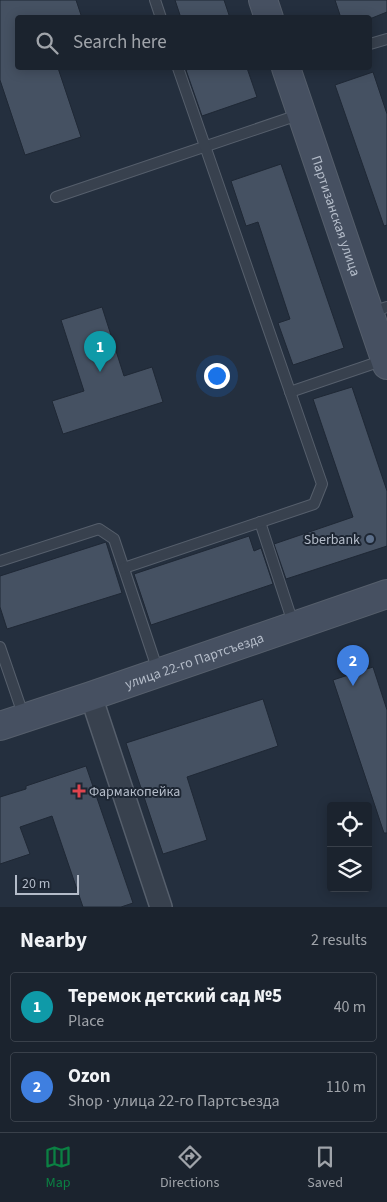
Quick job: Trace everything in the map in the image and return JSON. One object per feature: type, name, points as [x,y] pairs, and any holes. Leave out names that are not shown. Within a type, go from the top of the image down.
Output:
[{"type":"street","points":[[263,0],[268,15]]},
{"type":"street","name":"Партизанская улица","points":[[289,70],[302,114],[378,310],[386,363]]},
{"type":"street","name":"улица 22-го Партсъезда","points":[[12,722],[387,594]]},
{"type":"street","points":[[91,696],[161,907]]},
{"type":"lane","points":[[155,0],[160,15]]},
{"type":"lane","points":[[372,43],[387,40]]},
{"type":"lane","points":[[124,568],[314,504],[322,484],[179,70]]},
{"type":"lane","points":[[56,197],[302,114]]},
{"type":"lane","points":[[290,392],[386,363]]},
{"type":"lane","points":[[260,522],[294,626]]},
{"type":"lane","points":[[0,561],[99,529],[114,539],[158,673]]},
{"type":"lane","points":[[0,647],[12,722]]},
{"type":"building","points":[[0,0],[76,0],[81,15],[15,15],[15,70],[59,70],[81,137],[25,155],[0,80]]},
{"type":"building","points":[[175,0],[224,0],[229,15],[180,15]]},
{"type":"building","points":[[335,0],[387,0],[387,12],[372,18],[372,15],[340,15]]},
{"type":"building","points":[[186,70],[248,70],[257,97],[202,116]]},
{"type":"building","points":[[373,72],[387,114],[387,225],[384,226],[335,85]]},
{"type":"building","points":[[281,164],[344,348],[293,365],[278,323],[290,319],[258,222],[246,226],[231,181]]},
{"type":"building","points":[[102,307],[124,376],[152,367],[163,402],[63,434],[52,401],[84,391],[61,320]]},
{"type":"building","points":[[352,387],[387,491],[387,546],[286,579],[274,544],[353,517],[313,399]]},
{"type":"building","points":[[249,536],[254,551],[261,548],[273,584],[151,625],[134,574]]},
{"type":"building","points":[[106,542],[122,593],[7,629],[0,607],[0,576]]},
{"type":"building","points":[[373,667],[387,710],[387,833],[384,833],[333,680]]},
{"type":"building","points":[[263,699],[278,746],[187,777],[207,840],[163,854],[126,743]]},
{"type":"building","points":[[86,766],[133,903],[121,907],[83,907],[52,816],[20,827],[30,854],[0,864],[0,797],[26,789],[26,786]]},
{"type":"place","name":"Теремок детский сад №5","points":[[100,372]]},
{"type":"place","name":"Sberbank","points":[[370,539]]},
{"type":"place","name":"Ozon","points":[[353,686]]},
{"type":"place","name":"Фармакопейка","points":[[79,791]]}]
